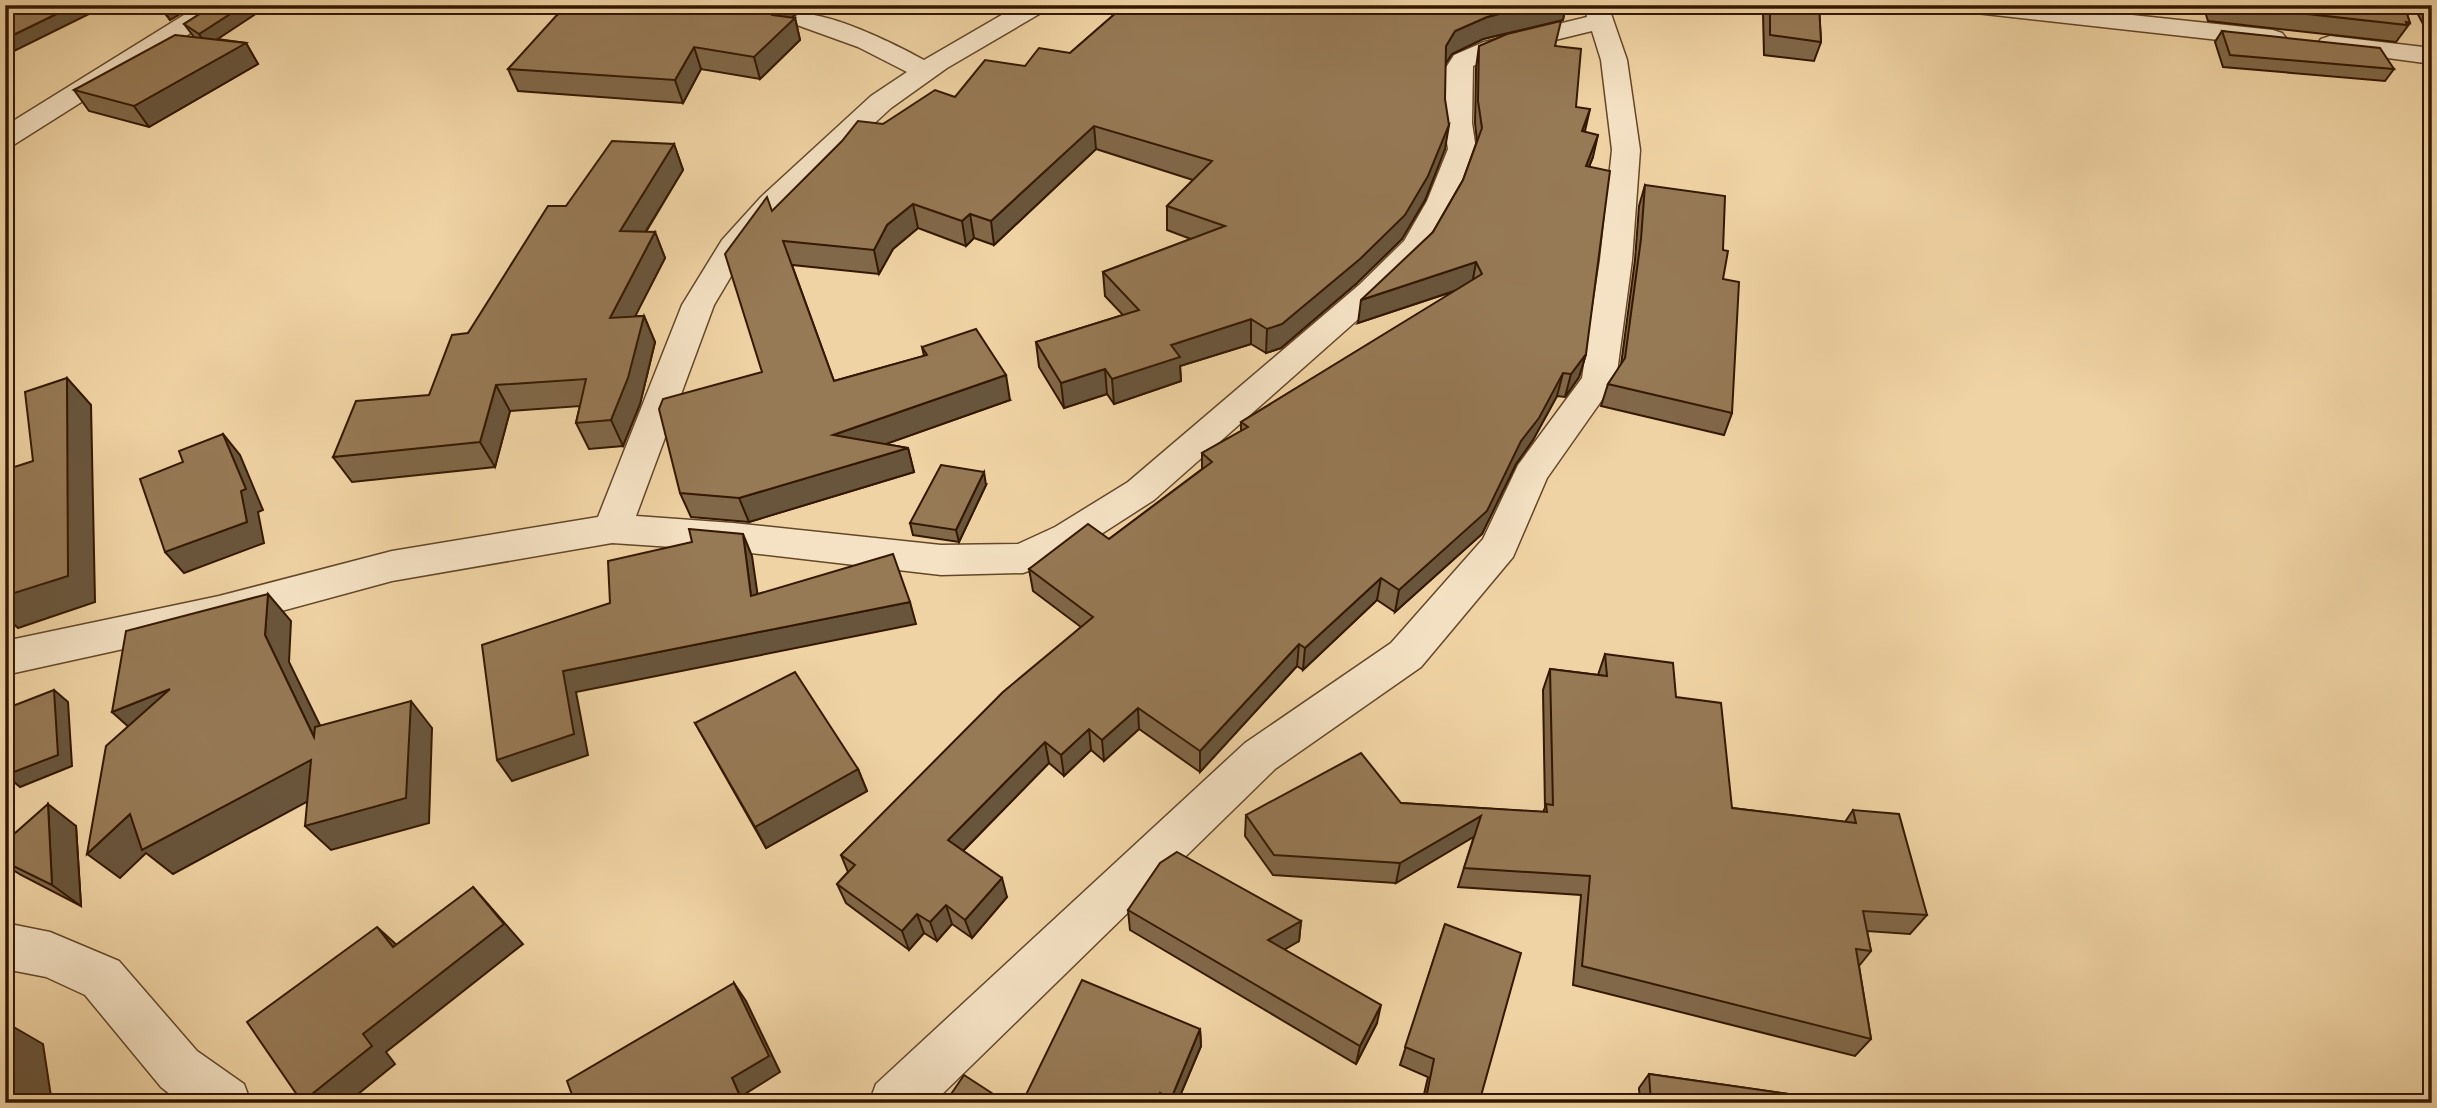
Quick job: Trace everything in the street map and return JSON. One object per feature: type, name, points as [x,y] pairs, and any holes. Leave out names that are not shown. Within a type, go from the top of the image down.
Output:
[{"type":"street","points":[[5,138],[218,5]]},
{"type":"street","points":[[612,529],[698,305],[733,247],[771,203],[881,102],[925,71],[1037,5]]},
{"type":"street","points":[[1967,5],[2166,16],[2301,41],[2425,55]]},
{"type":"street","points":[[5,658],[219,612],[392,566],[612,529],[733,537],[941,560],[1023,558],[1068,537],[1141,491],[1370,292],[1417,246],[1442,201],[1462,149],[1458,123],[1458,69],[1463,61],[1493,47],[1599,13],[1614,60],[1626,150],[1616,260],[1599,380],[1531,474],[1499,547],[1405,655],[1260,756],[895,1103]]},
{"type":"street","points":[[806,20],[869,41],[894,52],[925,71]]},
{"type":"street","points":[[2409,30],[2425,55]]},
{"type":"street","points":[[5,946],[50,955],[102,978],[179,1069],[225,1103]]},
{"type":"building","points":[[5,5],[75,5],[5,39]]},
{"type":"building","points":[[214,5],[244,5],[199,34],[184,24]]},
{"type":"building","points":[[571,5],[786,5],[773,15],[795,18],[754,57],[694,47],[675,80],[508,69],[556,16]]},
{"type":"building","points":[[1125,5],[1535,5],[1487,17],[1455,31],[1446,46],[1445,99],[1449,125],[1428,176],[1405,215],[1360,259],[1282,324],[1267,329],[1251,319],[1171,345],[1180,357],[1112,379],[1105,369],[1061,383],[1036,342],[1139,310],[1103,272],[1225,226],[1167,206],[1212,161],[1094,126],[991,221],[970,214],[962,221],[913,204],[887,225],[874,250],[783,241],[834,381],[927,355],[922,347],[976,329],[1006,375],[833,435],[908,448],[739,498],[680,493],[659,409],[663,399],[762,372],[725,254],[767,197],[772,211],[842,141],[858,121],[883,124],[935,90],[955,97],[985,60],[1025,66],[1039,48],[1070,53]]},
{"type":"building","points":[[1770,5],[1819,5],[1821,42],[1770,35]]},
{"type":"building","points":[[2226,5],[2404,5],[2410,23],[2406,22],[2407,25]]},
{"type":"building","points":[[1561,21],[1555,46],[1581,49],[1576,107],[1590,109],[1582,131],[1598,135],[1586,166],[1610,171],[1586,354],[1571,374],[1563,373],[1539,418],[1521,441],[1487,511],[1399,590],[1381,578],[1305,648],[1299,644],[1200,751],[1138,708],[1102,740],[1089,729],[1061,755],[1045,742],[948,840],[1002,878],[965,920],[946,905],[930,922],[917,914],[902,931],[837,884],[855,865],[841,855],[1003,692],[1093,617],[1029,569],[1088,524],[1109,539],[1212,462],[1202,453],[1248,427],[1241,422],[1482,274],[1476,262],[1361,300],[1433,232],[1463,180],[1482,128],[1478,101],[1479,46],[1507,34]]},
{"type":"building","points":[[2222,31],[2380,48],[2394,69],[2230,55]]},
{"type":"building","points":[[175,35],[246,43],[134,106],[74,90]]},
{"type":"building","points":[[612,141],[674,144],[620,231],[655,232],[610,318],[644,316],[628,378],[611,420],[576,423],[586,379],[496,385],[480,442],[333,457],[356,401],[429,395],[452,335],[468,333],[548,206],[566,206]]},
{"type":"building","points":[[1645,185],[1725,196],[1723,250],[1728,251],[1723,279],[1739,282],[1732,413],[1608,384],[1625,358],[1641,239]]},
{"type":"building","points":[[67,378],[68,576],[5,596],[5,470],[33,461],[25,392]]},
{"type":"building","points":[[223,434],[246,489],[241,491],[247,522],[165,552],[140,479],[183,462],[179,451]]},
{"type":"building","points":[[941,465],[984,472],[956,530],[910,523]]},
{"type":"building","points":[[689,529],[743,534],[751,596],[893,554],[910,602],[563,671],[574,734],[497,760],[482,645],[610,603],[608,561],[692,542]]},
{"type":"building","points":[[268,594],[265,635],[314,737],[315,727],[411,701],[406,798],[305,826],[311,760],[142,850],[130,814],[87,854],[106,746],[170,689],[112,712],[126,631]]},
{"type":"building","points":[[1605,654],[1673,663],[1676,697],[1721,703],[1732,808],[1856,823],[1853,810],[1899,814],[1927,915],[1863,911],[1871,951],[1856,949],[1871,1039],[1582,966],[1590,876],[1464,868],[1481,816],[1400,863],[1274,855],[1246,815],[1361,753],[1401,803],[1547,812],[1546,804],[1553,805],[1550,669],[1607,676]]},
{"type":"building","points":[[795,672],[858,769],[755,827],[695,723]]},
{"type":"building","points":[[54,690],[58,755],[6,775],[5,709]]},
{"type":"building","points":[[48,804],[52,885],[5,862],[5,842]]},
{"type":"building","points":[[1177,852],[1301,921],[1268,940],[1381,1005],[1360,1046],[1128,910],[1160,863]]},
{"type":"building","points":[[473,887],[504,924],[363,1034],[372,1046],[302,1102],[247,1022],[377,927],[393,947]]},
{"type":"building","points":[[1445,924],[1521,953],[1479,1103],[1425,1103],[1434,1059],[1405,1047]]},
{"type":"building","points":[[1082,980],[1200,1029],[1171,1099],[1160,1093],[1156,1103],[1022,1103]]},
{"type":"building","points":[[734,983],[769,1056],[732,1078],[743,1103],[575,1103],[567,1081]]},
{"type":"building","points":[[5,1032],[15,1103],[5,1103]]},
{"type":"building","points":[[1649,1074],[1852,1103],[1651,1103]]},
{"type":"building","points":[[964,1075],[1007,1103],[945,1103]]}]
